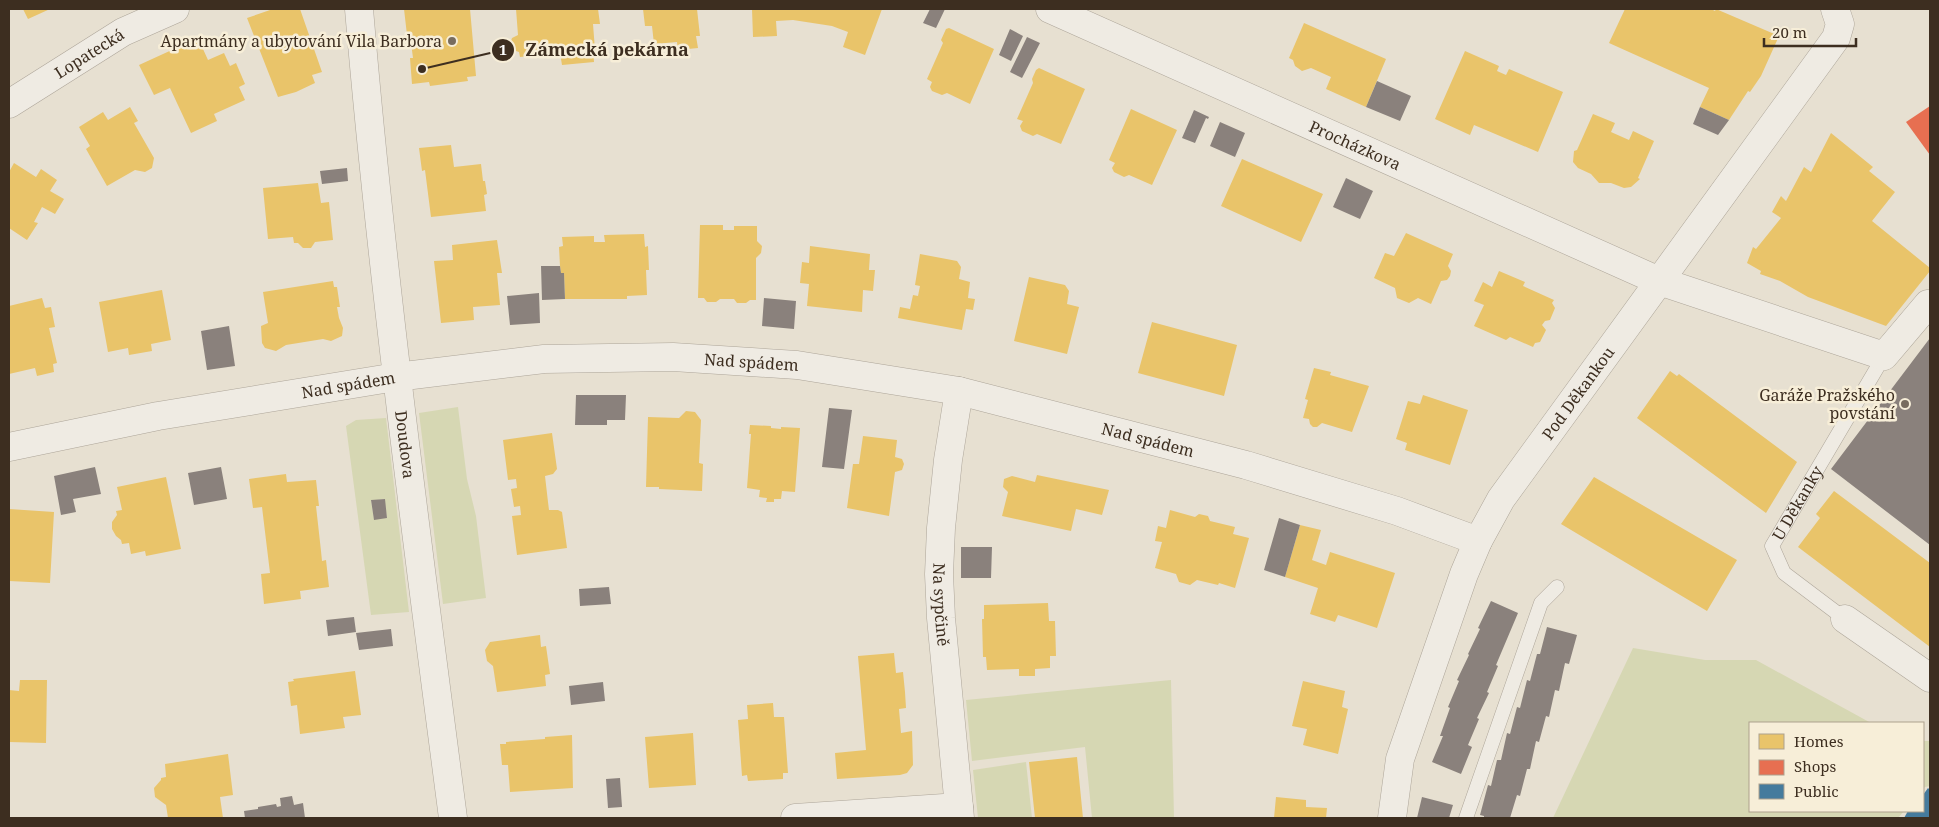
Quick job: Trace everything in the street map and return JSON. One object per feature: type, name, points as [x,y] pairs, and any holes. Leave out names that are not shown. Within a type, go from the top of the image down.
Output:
[{"type":"street","name":"Lopatecká","points":[[9,104],[123,32],[175,9]]},
{"type":"street","name":"Doudova","points":[[359,9],[370,140],[396,377],[453,818]]},
{"type":"street","name":"Procházkova","points":[[1050,9],[1659,281]]},
{"type":"street","name":"Pod Děkankou","points":[[1392,818],[1400,759],[1478,541],[1501,499],[1836,38],[1840,24],[1835,9]]},
{"type":"street","points":[[1659,281],[1884,356]]},
{"type":"street","name":"U Děkanky","points":[[1884,356],[1928,304]]},
{"type":"street","name":"Nad spádem","points":[[9,446],[158,416],[396,377],[544,360],[672,357],[797,365],[958,391],[1246,465],[1397,511],[1478,541]]},
{"type":"street","name":"Na sypčině","points":[[958,391],[947,469],[941,528],[939,574],[941,618],[959,813]]},
{"type":"street","name":"U Děkanky","points":[[1845,619],[1930,678]]},
{"type":"street","points":[[795,818],[959,813]]},
{"type":"lane","name":"U Děkanky","points":[[1845,619],[1784,573],[1772,546],[1884,356]]},
{"type":"lane","points":[[1466,818],[1541,603],[1557,587]]},
{"type":"green space","points":[[458,407],[467,479],[476,516],[486,598],[443,604],[419,413]]},
{"type":"green space","points":[[386,418],[409,612],[371,615],[346,426],[356,420]],"holes":[[[384,499],[387,517],[374,519],[371,501]]]},
{"type":"green space","points":[[1633,648],[1705,660],[1756,660],[1869,722],[1749,722],[1749,812],[1903,812],[1898,818],[1553,818]]},
{"type":"green space","points":[[1171,680],[1174,818],[1092,818],[1085,747],[972,761],[966,700]]},
{"type":"green space","points":[[1924,741],[1930,741],[1930,786],[1925,787]]},
{"type":"green space","points":[[1026,762],[1032,818],[978,818],[973,770]]},
{"type":"building: Homes","points":[[23,9],[50,9],[28,19]]},
{"type":"building: Homes","points":[[273,9],[300,9],[322,72],[312,75],[315,83],[296,92],[278,97],[247,18]]},
{"type":"building: Homes","points":[[404,9],[470,9],[476,76],[467,77],[468,81],[430,86],[429,82],[412,84],[410,58],[413,58],[410,35],[407,35]]},
{"type":"building: Homes","points":[[516,9],[598,9],[600,24],[593,24],[594,62],[562,65],[560,53],[520,57],[519,52],[513,50],[510,44],[512,38],[518,35]]},
{"type":"building: Homes","points":[[643,9],[697,9],[700,36],[696,36],[698,48],[678,50],[677,42],[654,44],[652,26],[645,26]]},
{"type":"building: Homes","points":[[752,9],[882,9],[865,55],[843,47],[848,32],[832,26],[793,20],[776,21],[777,36],[753,37]]},
{"type":"building: Homes","points":[[1625,9],[1711,9],[1715,11],[1716,9],[1779,36],[1761,76],[1750,92],[1748,91],[1729,120],[1700,107],[1709,88],[1609,43]]},
{"type":"building: Homes","points":[[1304,23],[1386,59],[1366,107],[1326,89],[1331,77],[1311,68],[1302,71],[1289,58]]},
{"type":"building: Homes","points":[[949,28],[994,49],[970,104],[947,93],[942,95],[932,91],[930,87],[932,82],[927,79],[943,43],[941,40],[946,29]]},
{"type":"building: Homes","points":[[198,38],[208,60],[224,53],[230,66],[236,63],[245,84],[239,87],[245,100],[214,114],[217,121],[191,133],[170,88],[154,95],[139,65]]},
{"type":"building: Homes","points":[[1465,51],[1499,66],[1497,71],[1506,75],[1509,69],[1563,92],[1538,152],[1474,125],[1470,135],[1435,119]]},
{"type":"building: Homes","points":[[1039,68],[1085,89],[1061,144],[1037,134],[1033,136],[1022,131],[1020,126],[1023,121],[1017,119],[1033,83],[1032,79]]},
{"type":"building: Homes","points":[[130,107],[138,121],[134,123],[154,158],[152,168],[145,172],[135,170],[107,186],[86,149],[90,146],[79,127],[103,112],[108,120]]},
{"type":"building: Homes","points":[[1131,109],[1177,130],[1152,185],[1129,175],[1124,177],[1114,172],[1112,168],[1115,163],[1109,160]]},
{"type":"building: Homes","points":[[1593,114],[1615,123],[1611,132],[1629,140],[1633,131],[1654,141],[1638,178],[1640,179],[1631,187],[1624,188],[1611,183],[1599,183],[1591,174],[1578,168],[1573,162],[1574,151],[1577,150]]},
{"type":"building: Homes","points":[[1831,133],[1873,167],[1869,171],[1895,192],[1872,221],[1930,268],[1930,271],[1886,326],[1808,297],[1780,281],[1760,274],[1761,271],[1747,263],[1753,247],[1756,249],[1781,218],[1772,212],[1781,196],[1786,201],[1804,167],[1811,172]]},
{"type":"building: Homes","points":[[451,145],[454,167],[481,164],[487,194],[484,195],[486,211],[431,217],[425,170],[422,171],[419,148]]},
{"type":"building: Homes","points":[[1242,159],[1323,194],[1301,242],[1221,206]]},
{"type":"building: Homes","points":[[14,163],[36,177],[41,169],[57,180],[50,191],[64,199],[55,214],[42,207],[34,222],[38,223],[27,240],[9,228],[9,172]]},
{"type":"building: Homes","points":[[318,183],[321,203],[329,202],[333,240],[315,242],[311,248],[303,248],[298,243],[294,243],[293,237],[268,239],[263,188]]},
{"type":"building: Homes","points":[[700,225],[723,225],[723,230],[734,230],[734,226],[757,226],[757,241],[762,246],[761,253],[756,258],[756,300],[750,300],[746,303],[737,303],[734,299],[720,299],[716,302],[707,302],[704,298],[698,298]]},
{"type":"building: Homes","points":[[1406,233],[1453,254],[1448,266],[1451,271],[1450,276],[1447,280],[1441,281],[1431,304],[1418,298],[1409,303],[1397,298],[1395,288],[1374,278],[1385,253],[1394,256]]},
{"type":"building: Homes","points":[[644,234],[645,247],[648,246],[649,270],[646,270],[647,295],[627,296],[627,299],[565,299],[564,273],[561,273],[559,247],[563,246],[562,237],[594,236],[594,242],[605,242],[604,235]]},
{"type":"building: Homes","points":[[497,240],[502,273],[497,273],[500,305],[473,307],[474,320],[441,323],[434,261],[453,260],[452,245]]},
{"type":"building: Homes","points":[[810,246],[870,254],[869,270],[875,270],[873,291],[863,290],[862,312],[807,306],[809,284],[800,283],[802,262],[809,263]]},
{"type":"building: Homes","points":[[920,254],[957,261],[961,267],[959,279],[970,282],[968,298],[975,299],[973,310],[966,309],[962,330],[898,318],[900,307],[910,309],[913,295],[918,296],[920,286],[915,285]]},
{"type":"building: Homes","points":[[1499,271],[1525,282],[1523,286],[1554,300],[1552,303],[1555,308],[1550,320],[1545,321],[1542,325],[1546,330],[1540,342],[1535,343],[1533,347],[1510,337],[1506,340],[1474,326],[1484,305],[1474,301],[1483,282],[1492,287]]},
{"type":"building: Homes","points":[[1029,277],[1065,285],[1069,291],[1067,304],[1079,307],[1067,354],[1014,341]]},
{"type":"building: Homes","points":[[333,281],[334,287],[337,287],[340,307],[337,307],[343,328],[342,336],[331,341],[323,339],[286,345],[276,351],[265,348],[262,343],[261,326],[268,323],[263,292]]},
{"type":"building: Homes","points":[[162,290],[171,340],[151,344],[152,351],[129,355],[128,348],[108,352],[99,302]]},
{"type":"building: Homes","points":[[42,298],[45,308],[51,307],[55,327],[49,328],[57,363],[53,364],[54,372],[37,376],[35,368],[9,374],[9,306]]},
{"type":"building: Homes","points":[[1152,322],[1237,345],[1224,396],[1138,373]]},
{"type":"building: Homes","points":[[1314,368],[1331,372],[1330,375],[1369,386],[1352,432],[1322,423],[1317,427],[1313,427],[1309,419],[1303,418],[1308,400],[1305,399]]},
{"type":"building: Homes","points":[[1670,371],[1677,376],[1679,374],[1797,462],[1766,513],[1637,418]]},
{"type":"building: Homes","points":[[1423,395],[1468,410],[1450,465],[1405,450],[1407,443],[1396,439],[1408,401],[1420,404]]},
{"type":"building: Homes","points":[[686,411],[695,412],[701,420],[699,463],[703,464],[702,491],[646,487],[648,417],[679,418]]},
{"type":"building: Homes","points":[[750,425],[771,426],[771,428],[781,429],[781,427],[800,428],[795,492],[782,491],[781,499],[774,499],[774,502],[766,502],[767,498],[759,497],[760,490],[747,488]]},
{"type":"building: Homes","points":[[552,433],[557,469],[553,474],[545,476],[549,510],[562,512],[567,548],[517,555],[512,516],[521,515],[520,506],[514,507],[511,489],[517,488],[516,479],[508,480],[503,440]]},
{"type":"building: Homes","points":[[863,436],[897,440],[895,457],[902,459],[904,464],[902,470],[895,472],[889,516],[847,508],[853,464],[859,464]]},
{"type":"building: Homes","points":[[286,474],[287,482],[316,480],[319,506],[316,506],[322,561],[326,560],[329,587],[300,591],[301,599],[264,604],[261,574],[270,573],[262,507],[253,508],[249,479]]},
{"type":"building: Homes","points":[[1037,475],[1109,490],[1102,515],[1076,509],[1071,531],[1002,516],[1008,492],[1003,487],[1004,479],[1012,476],[1035,482]]},
{"type":"building: Homes","points":[[166,477],[181,549],[146,556],[145,551],[131,554],[129,543],[122,544],[112,529],[112,522],[117,515],[116,511],[122,510],[117,487]]},
{"type":"building: Homes","points":[[1594,477],[1737,560],[1707,611],[1561,524]]},
{"type":"building: Homes","points":[[1834,491],[1930,563],[1930,647],[1798,547],[1820,518],[1816,514]]},
{"type":"building: Homes","points":[[9,509],[54,512],[50,583],[9,581]]},
{"type":"building: Homes","points":[[1170,510],[1195,517],[1199,514],[1208,516],[1210,521],[1235,527],[1233,534],[1249,538],[1235,588],[1219,583],[1218,585],[1197,580],[1190,585],[1179,582],[1176,574],[1155,568],[1162,542],[1155,541],[1158,526],[1166,528]]},
{"type":"building: Homes","points":[[1300,525],[1321,530],[1312,560],[1326,565],[1330,552],[1395,573],[1377,628],[1338,615],[1335,622],[1310,614],[1318,588],[1285,577]]},
{"type":"building: Homes","points":[[1048,603],[1049,621],[1055,621],[1056,656],[1050,656],[1050,668],[1035,669],[1035,676],[1019,676],[1019,669],[987,670],[986,657],[983,657],[982,619],[984,619],[984,605]]},
{"type":"building: Homes","points":[[540,635],[541,647],[546,646],[550,674],[545,675],[546,686],[497,692],[493,666],[487,661],[485,650],[490,642]]},
{"type":"building: Homes","points":[[894,653],[896,673],[903,672],[905,692],[906,708],[899,709],[901,733],[912,731],[913,765],[907,773],[900,775],[837,779],[835,753],[866,750],[858,656]]},
{"type":"building: Homes","points":[[355,671],[361,715],[343,717],[345,728],[300,734],[297,705],[291,706],[288,682],[294,681],[293,679]]},
{"type":"building: Homes","points":[[20,680],[47,680],[46,743],[9,742],[9,690],[19,691]]},
{"type":"building: Homes","points":[[1303,681],[1345,691],[1342,707],[1348,709],[1338,754],[1303,745],[1307,729],[1292,726]]},
{"type":"building: Homes","points":[[773,703],[774,717],[784,717],[788,773],[783,773],[783,779],[748,781],[747,775],[742,776],[738,720],[748,719],[747,705]]},
{"type":"building: Homes","points":[[693,733],[696,785],[649,788],[645,737]]},
{"type":"building: Homes","points":[[572,735],[573,788],[510,792],[508,765],[502,765],[500,744]]},
{"type":"building: Homes","points":[[228,754],[233,795],[220,797],[223,818],[168,818],[166,805],[155,797],[154,788],[161,778],[166,777],[165,764]]},
{"type":"building: Homes","points":[[1077,757],[1083,818],[1035,818],[1029,762]]},
{"type":"building: Homes","points":[[1276,797],[1306,800],[1306,807],[1327,808],[1326,818],[1274,818]]},
{"type":"building: Shops","points":[[1930,106],[1930,155],[1906,122]]},
{"type":"building: Public","points":[[1928,788],[1930,790],[1930,818],[1904,818],[1907,812],[1924,812],[1924,794]]},
{"type":"building: Industry","points":[[930,9],[945,9],[936,28],[923,23]]},
{"type":"building: Industry","points":[[1010,29],[1023,36],[1011,61],[999,55]]},
{"type":"building: Industry","points":[[1027,37],[1040,43],[1022,78],[1010,72]]},
{"type":"building: Industry","points":[[1377,81],[1411,96],[1400,121],[1366,107]]},
{"type":"building: Industry","points":[[1700,107],[1729,120],[1718,135],[1693,124]]},
{"type":"building: Industry","points":[[1194,110],[1209,117],[1208,119],[1206,118],[1195,143],[1182,138]]},
{"type":"building: Industry","points":[[1220,122],[1245,133],[1235,157],[1210,146]]},
{"type":"building: Industry","points":[[347,168],[348,181],[322,184],[320,171]]},
{"type":"building: Industry","points":[[1346,178],[1373,191],[1360,219],[1333,207]]},
{"type":"building: Industry","points":[[541,266],[560,266],[561,273],[564,273],[565,299],[542,300]]},
{"type":"building: Industry","points":[[539,293],[540,323],[510,325],[507,296]]},
{"type":"building: Industry","points":[[764,298],[796,301],[794,329],[762,326]]},
{"type":"building: Industry","points":[[229,326],[235,366],[207,370],[201,331]]},
{"type":"building: Industry","name":"Garáže Pražského povstání","points":[[1930,338],[1930,545],[1831,469]]},
{"type":"building: Industry","points":[[576,395],[626,395],[625,420],[607,420],[607,425],[575,425]]},
{"type":"building: Industry","points":[[829,408],[852,410],[844,469],[822,467]]},
{"type":"building: Industry","points":[[95,467],[101,494],[73,499],[76,512],[61,515],[54,476]]},
{"type":"building: Industry","points":[[221,467],[227,499],[194,505],[188,473]]},
{"type":"building: Industry","points":[[385,499],[387,518],[374,520],[371,500]]},
{"type":"building: Industry","points":[[1279,518],[1300,525],[1285,577],[1264,570]]},
{"type":"building: Industry","points":[[961,547],[992,547],[991,578],[961,578]]},
{"type":"building: Industry","points":[[609,587],[611,604],[580,606],[579,589]]},
{"type":"building: Industry","points":[[1491,601],[1518,613],[1496,665],[1498,666],[1487,692],[1489,693],[1477,718],[1479,719],[1468,745],[1472,747],[1461,774],[1432,762],[1443,736],[1440,736],[1450,708],[1448,707],[1459,681],[1457,680]]},
{"type":"building: Industry","points":[[354,617],[356,632],[328,636],[326,620]]},
{"type":"building: Industry","points":[[1547,627],[1577,635],[1569,664],[1565,663],[1559,691],[1555,690],[1549,717],[1546,716],[1539,742],[1536,741],[1530,769],[1527,769],[1520,796],[1517,795],[1510,818],[1484,818],[1484,816],[1480,815],[1488,785],[1491,786],[1497,760],[1501,760],[1507,733],[1510,734],[1517,707],[1520,708],[1527,680],[1530,681]]},
{"type":"building: Industry","points":[[391,629],[393,646],[359,650],[356,633]]},
{"type":"building: Industry","points":[[603,682],[605,701],[571,705],[569,686]]},
{"type":"building: Industry","points":[[620,778],[622,807],[608,808],[606,779]]},
{"type":"building: Industry","points":[[292,796],[294,805],[303,803],[305,818],[245,818],[244,811],[276,804],[277,807],[281,806],[280,798]]},
{"type":"building: Industry","points":[[1422,797],[1453,805],[1449,818],[1417,818]]},
{"type":"place","name":"Apartmány a ubytování Vila Barbora","points":[[452,41]]},
{"type":"place","name":"Zámecká pekárna","points":[[422,69]]},
{"type":"place","name":"Garáže Pražského povstání","points":[[1905,404]]}]
